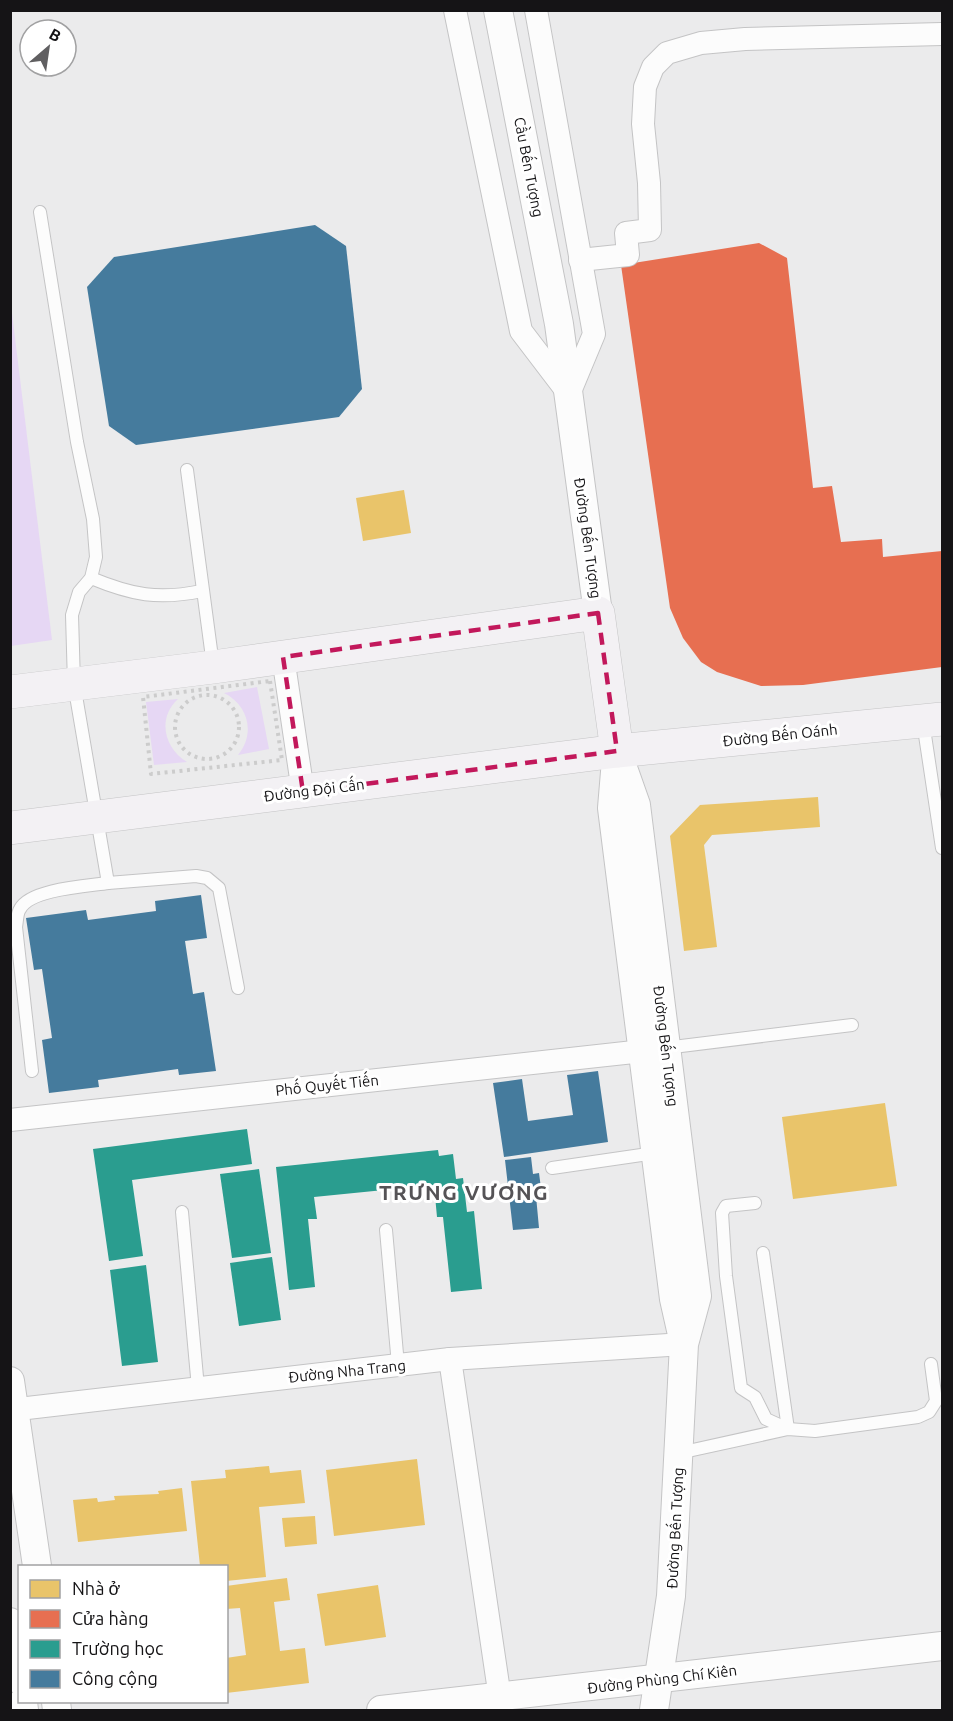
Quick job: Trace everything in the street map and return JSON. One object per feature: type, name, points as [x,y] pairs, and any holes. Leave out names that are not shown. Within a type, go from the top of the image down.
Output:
[{"type":"main road","points":[[10,692],[213,667],[598,613]]},
{"type":"main road","name":"Đường Bến Tượng","points":[[598,613],[617,751]]},
{"type":"main road","name":"Đường Bến Oánh","points":[[617,751],[933,720]]},
{"type":"main road","name":"Đường Đội Cấn","points":[[10,828],[617,751]]},
{"type":"street","points":[[455,10],[521,331],[568,394],[594,334],[536,10]]},
{"type":"street","name":"Cầu Bến Tượng","points":[[498,10],[559,324]]},
{"type":"street","points":[[580,260],[628,255],[626,233],[650,230],[649,183],[643,124],[645,87],[653,67],[667,53],[701,43],[745,39],[942,34]]},
{"type":"street","name":"Đường Bến Tượng","points":[[559,324],[598,613]]},
{"type":"street","points":[[283,657],[303,792]]},
{"type":"street","name":"Đường Bến Tượng","points":[[617,751],[636,805],[654,1050],[655,1153],[674,1299],[684,1344]]},
{"type":"street","name":"Đường Bến Tượng","points":[[654,1050],[697,1296],[684,1344],[671,1596],[654,1710]]},
{"type":"street","name":"Phố Quyết Tiến","points":[[10,1120],[654,1050]]},
{"type":"street","name":"Đường Nha Trang","points":[[13,1410],[450,1359],[684,1344]]},
{"type":"street","points":[[450,1359],[500,1698]]},
{"type":"street","points":[[10,1381],[37,1565]]},
{"type":"street","points":[[10,1622],[18,1668]]},
{"type":"street","name":"Đường Phùng Chí Kiên","points":[[381,1710],[942,1646]]},
{"type":"lane","points":[[40,212],[77,442],[93,519],[96,557],[91,578],[79,592],[72,615],[74,684],[108,883]]},
{"type":"lane","points":[[187,470],[213,667]]},
{"type":"lane","points":[[91,578],[119,590],[148,596],[177,596],[202,591]]},
{"type":"lane","points":[[933,720],[942,848]]},
{"type":"lane","points":[[32,1071],[16,927],[20,908],[32,897],[108,883],[196,876],[207,878],[219,888],[238,988]]},
{"type":"lane","points":[[654,1050],[852,1025]]},
{"type":"lane","points":[[552,1168],[655,1153]]},
{"type":"lane","points":[[755,1203],[726,1206],[722,1214],[726,1276],[741,1388],[755,1397],[766,1419],[788,1429]]},
{"type":"lane","points":[[182,1212],[198,1388]]},
{"type":"lane","points":[[386,1230],[398,1365]]},
{"type":"lane","points":[[763,1253],[788,1429]]},
{"type":"lane","points":[[679,1453],[788,1429],[815,1431],[918,1417],[929,1412],[936,1401],[932,1364]]},
{"type":"path","points":[[270,681],[282,760],[213,767],[151,774],[143,697],[270,681]]},
{"type":"path","points":[[201,695],[223,698],[233,708],[239,721],[236,742],[227,753],[213,759],[192,756],[181,746],[175,733],[178,711],[188,701],[201,695]]},
{"type":"path","points":[[213,759],[213,767]]},
{"type":"highlighted area","points":[[598,613],[617,751],[303,792],[283,657]]},
{"type":"shaded area","points":[[11,305],[52,640],[10,646]]},
{"type":"shaded area","points":[[257,687],[269,749],[238,755],[247,738],[247,720],[239,705],[224,693]]},
{"type":"shaded area","points":[[178,699],[167,715],[166,732],[173,749],[187,762],[154,765],[146,702]]},
{"type":"building: Nhà ở","points":[[404,490],[411,533],[363,541],[356,498]]},
{"type":"building: Nhà ở","points":[[818,797],[820,827],[712,835],[704,845],[717,947],[684,951],[670,836],[700,805]]},
{"type":"building: Nhà ở","points":[[885,1103],[897,1186],[793,1199],[782,1117]]},
{"type":"building: Nhà ở","points":[[417,1459],[425,1525],[334,1536],[326,1470]]},
{"type":"building: Nhà ở","points":[[269,1466],[270,1473],[301,1470],[305,1503],[259,1507],[266,1577],[228,1581],[228,1565],[200,1565],[191,1481],[226,1478],[225,1470]]},
{"type":"building: Nhà ở","points":[[182,1488],[187,1531],[78,1542],[73,1500],[97,1498],[98,1502],[115,1500],[114,1496],[159,1494],[158,1491]]},
{"type":"building: Nhà ở","points":[[315,1516],[317,1544],[285,1547],[282,1518]]},
{"type":"building: Nhà ở","points":[[287,1578],[290,1600],[274,1602],[280,1651],[305,1648],[309,1683],[228,1693],[228,1658],[246,1655],[240,1608],[228,1609],[228,1586]]},
{"type":"building: Nhà ở","points":[[378,1585],[386,1637],[325,1646],[317,1594]]},
{"type":"building: Cửa hàng","points":[[759,243],[787,258],[813,488],[832,486],[841,542],[882,539],[883,557],[942,551],[942,667],[803,685],[761,686],[717,672],[701,662],[683,638],[670,608],[621,265]]},
{"type":"building: Trường học","points":[[247,1129],[252,1164],[132,1180],[143,1256],[109,1261],[93,1149]]},
{"type":"building: Trường học","points":[[438,1150],[439,1156],[453,1154],[456,1179],[463,1178],[467,1212],[474,1211],[482,1289],[451,1292],[443,1217],[437,1217],[434,1185],[314,1197],[317,1219],[308,1219],[315,1287],[289,1290],[276,1167]]},
{"type":"building: Trường học","points":[[259,1169],[271,1253],[232,1258],[220,1174]]},
{"type":"building: Trường học","points":[[272,1257],[281,1320],[239,1326],[230,1263]]},
{"type":"building: Trường học","points":[[146,1265],[158,1362],[122,1366],[110,1270]]},
{"type":"building: Công cộng","points":[[315,225],[346,246],[362,389],[339,417],[136,445],[109,426],[87,287],[114,257]]},
{"type":"building: Công cộng","points":[[201,895],[207,938],[185,941],[193,994],[204,992],[216,1071],[179,1075],[178,1069],[98,1080],[99,1087],[49,1093],[42,1040],[52,1038],[42,969],[34,970],[26,918],[86,910],[88,920],[156,911],[155,901]]},
{"type":"building: Công cộng","points":[[598,1071],[608,1142],[504,1157],[493,1083],[522,1079],[528,1121],[573,1115],[567,1075]]},
{"type":"building: Công cộng","points":[[531,1157],[533,1174],[539,1173],[542,1196],[536,1196],[539,1228],[513,1230],[505,1160]]},
{"type":"district","name":"TRƯNG VƯƠNG","points":[[464,1192]]}]
